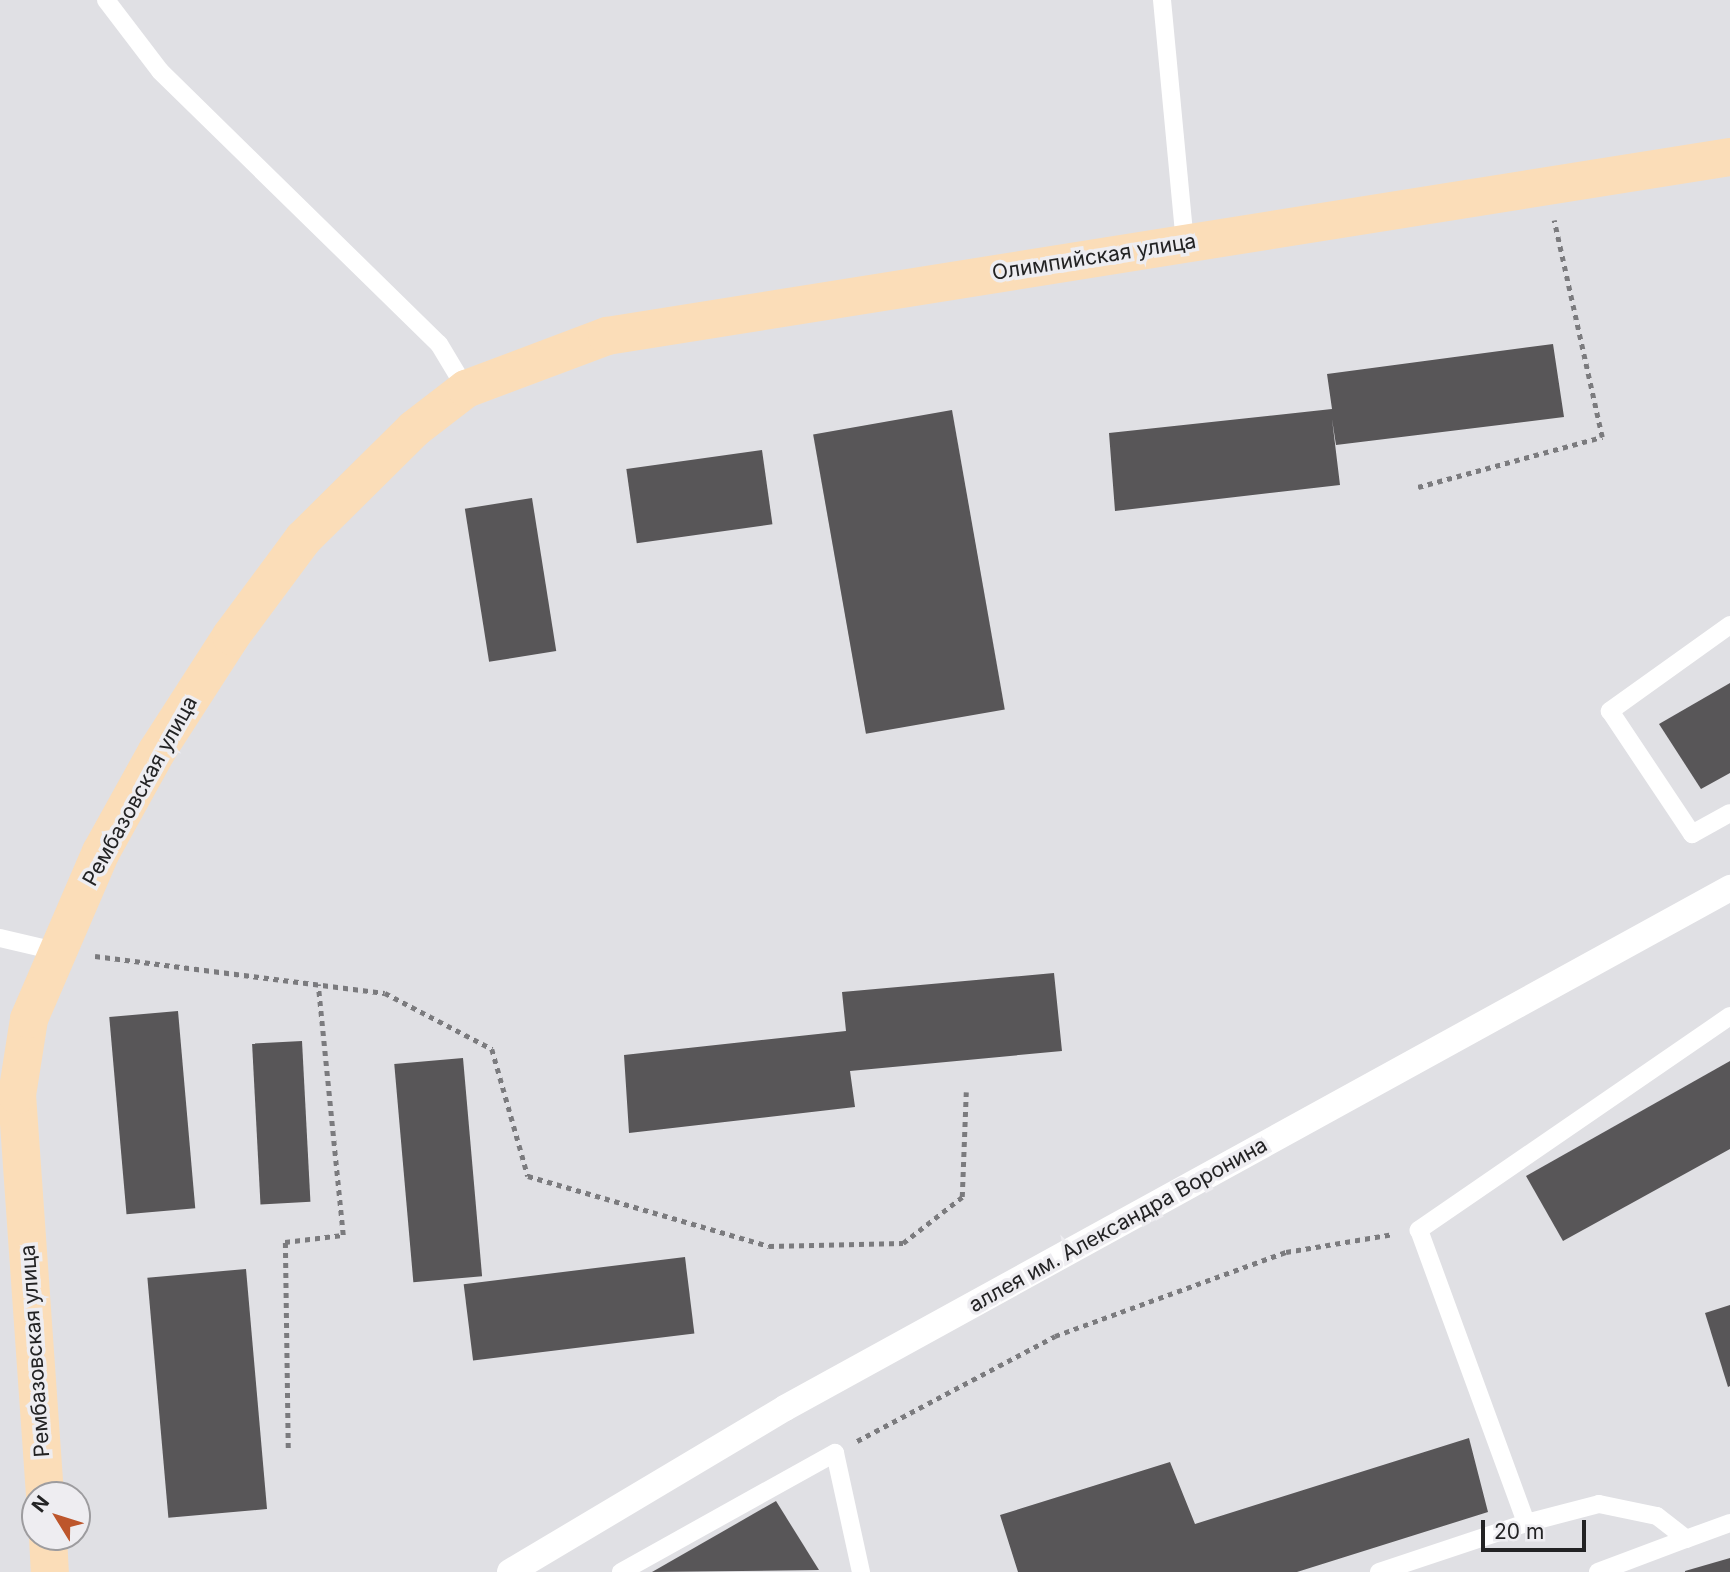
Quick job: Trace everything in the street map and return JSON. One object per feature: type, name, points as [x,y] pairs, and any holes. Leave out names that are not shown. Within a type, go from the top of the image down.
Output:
[{"type":"main road","name":"Олимпийская улица","points":[[466,389],[619,333],[1730,156]]},
{"type":"main road","name":"Рембазовская улица","points":[[44,1481],[17,1095],[29,1019],[100,852],[157,751],[247,614],[335,502],[414,429],[466,389]]},
{"type":"main road","points":[[49,1551],[50,1572]]},
{"type":"street","name":"аллея им. Александра Воронина","points":[[510,1572],[785,1408],[1730,888]]},
{"type":"lane","points":[[106,0],[160,71],[439,344],[466,389]]},
{"type":"lane","points":[[1162,0],[1185,242]]},
{"type":"lane","points":[[1730,625],[1609,711],[1692,834],[1730,813]]},
{"type":"lane","points":[[0,939],[56,951]]},
{"type":"lane","points":[[1526,1523],[1419,1230],[1730,1016]]},
{"type":"lane","points":[[621,1572],[835,1453],[861,1572]]},
{"type":"lane","points":[[1379,1572],[1526,1523],[1599,1504],[1657,1516],[1686,1539]]},
{"type":"lane","points":[[1598,1572],[1730,1523]]},
{"type":"path","points":[[1418,487],[1602,437],[1547,185]]},
{"type":"path","points":[[56,951],[385,993],[492,1049],[528,1176],[769,1246],[903,1244],[962,1197],[966,1092]]},
{"type":"path","points":[[288,1448],[285,1242],[343,1235],[318,984]]},
{"type":"path","points":[[835,1453],[1055,1336],[1286,1252],[1419,1230]]},
{"type":"building","points":[[1553,344],[1564,417],[1336,445],[1332,419],[1340,485],[1115,511],[1109,433],[1332,409],[1327,374]]},
{"type":"building","points":[[952,410],[1005,709],[866,734],[813,434]]},
{"type":"building","points":[[762,450],[772,524],[637,543],[626,469]]},
{"type":"building","points":[[532,498],[556,651],[489,662],[465,509]]},
{"type":"building","points":[[1730,683],[1730,773],[1701,789],[1659,724]]},
{"type":"building","points":[[1054,973],[1062,1051],[850,1071],[855,1107],[629,1133],[624,1055],[846,1031],[842,992]]},
{"type":"building","points":[[178,1011],[195,1208],[127,1214],[109,1017]]},
{"type":"building","points":[[302,1041],[310,1202],[260,1204],[252,1044]]},
{"type":"building","points":[[463,1058],[482,1276],[413,1282],[394,1064]]},
{"type":"building","points":[[1730,1061],[1730,1149],[1563,1241],[1526,1176]]},
{"type":"building","points":[[685,1257],[694,1333],[473,1361],[464,1284]]},
{"type":"building","points":[[246,1269],[267,1509],[168,1518],[147,1278]]},
{"type":"building","points":[[1730,1305],[1730,1386],[1728,1387],[1705,1313]]},
{"type":"building","points":[[1469,1438],[1488,1512],[1297,1572],[1018,1572],[1000,1515],[1170,1462],[1195,1524]]},
{"type":"building","points":[[776,1501],[819,1570],[652,1572]]},
{"type":"building","points":[[1730,1558],[1730,1572],[1685,1572],[1685,1571]]}]
